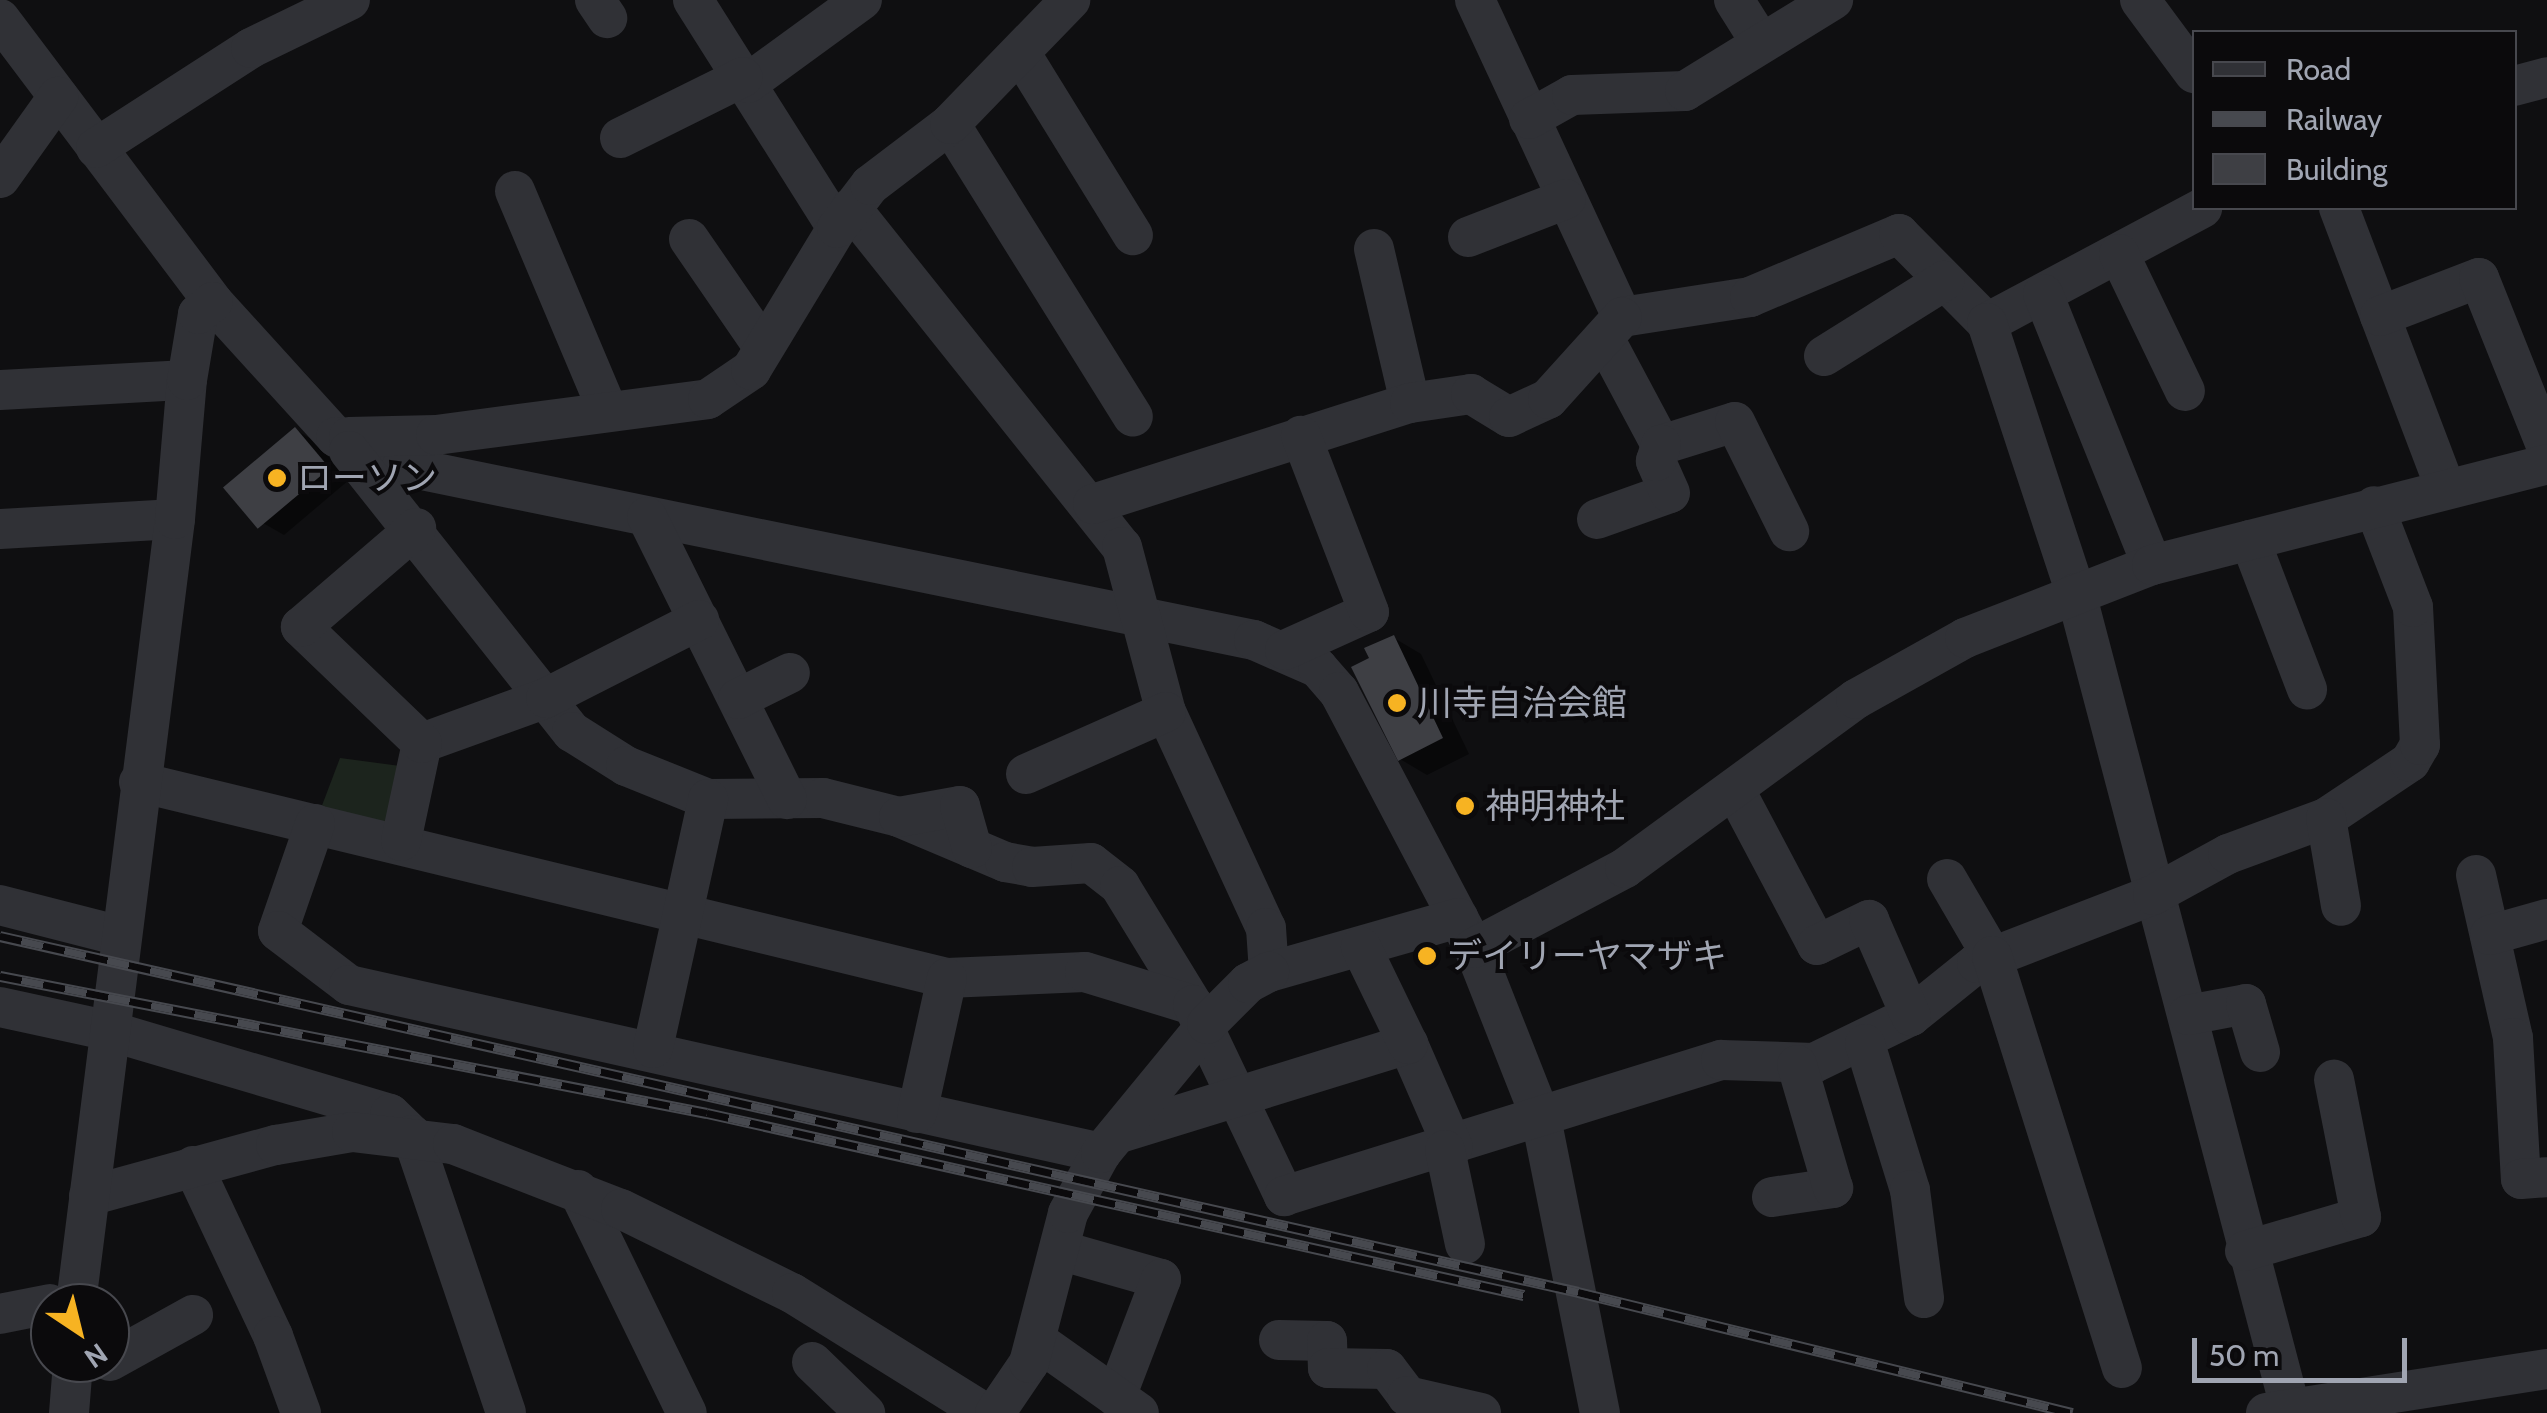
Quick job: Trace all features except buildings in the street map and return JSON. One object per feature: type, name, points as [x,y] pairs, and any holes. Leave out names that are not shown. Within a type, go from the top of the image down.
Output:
[{"type":"street","points":[[96,148],[251,48],[350,0]]},
{"type":"street","points":[[692,0],[844,218],[1093,504],[1122,547],[1145,618],[1144,644],[1166,712],[1266,928],[1269,972]]},
{"type":"street","points":[[620,138],[746,80],[862,0]]},
{"type":"street","points":[[336,438],[436,435],[708,399],[750,370],[844,218],[950,124],[1070,0]]},
{"type":"street","points":[[1475,0],[1566,199],[1661,445],[1656,460],[1670,493],[1597,519]]},
{"type":"street","points":[[1734,0],[1761,43]]},
{"type":"street","points":[[1530,119],[1572,95],[1685,91],[1833,0]]},
{"type":"street","points":[[2140,0],[2192,70]]},
{"type":"street","points":[[0,19],[213,302],[416,528],[572,732],[626,766],[708,799],[822,798],[898,817],[972,848],[1032,867],[1091,863],[1120,886],[1200,1014],[1284,1196],[1449,1148],[1721,1060],[1798,1065],[1864,1044],[1911,1016],[1992,956],[2153,895],[2228,854],[2326,818],[2410,762],[2420,745],[2413,607],[2374,506]]},
{"type":"street","points":[[1021,54],[1133,235]]},
{"type":"street","points":[[2517,85],[2547,77]]},
{"type":"street","points":[[0,178],[58,96]]},
{"type":"street","points":[[950,124],[1133,417]]},
{"type":"street","points":[[515,191],[608,411]]},
{"type":"street","points":[[1468,237],[1566,199]]},
{"type":"street","points":[[1987,323],[2198,210]]},
{"type":"street","points":[[2340,210],[2445,487]]},
{"type":"street","points":[[1093,504],[1410,403],[1472,394],[1509,417],[1548,399],[1613,328],[1750,297],[1900,234],[1987,323],[2076,593],[2153,895],[2188,1015],[2245,1250],[2278,1410],[2547,1369]]},
{"type":"street","points":[[689,239],[764,348]]},
{"type":"street","points":[[1374,249],[1410,403]]},
{"type":"street","points":[[2119,254],[2185,391]]},
{"type":"street","points":[[2380,316],[2479,278],[2547,448]]},
{"type":"street","points":[[1824,356],[1944,280]]},
{"type":"street","points":[[2042,294],[2152,566]]},
{"type":"street","points":[[68,1283],[89,1196],[175,519],[187,380],[198,314],[213,302]]},
{"type":"street","points":[[0,390],[187,380]]},
{"type":"street","points":[[1661,445],[1735,422],[1789,531]]},
{"type":"street","points":[[1285,650],[1369,612],[1301,436]]},
{"type":"street","points":[[336,438],[402,466],[1145,618],[1285,650],[1318,668],[1339,692],[1466,933],[1541,1118],[1600,1413]]},
{"type":"street","points":[[995,1413],[1030,1363],[1064,1231],[1109,1143],[1200,1014],[1248,983],[1269,972],[1361,947],[1466,933],[1625,868],[1736,792],[1856,698],[1965,638],[2076,593],[2152,566],[2445,487],[2547,464]]},
{"type":"street","points":[[648,517],[788,798]]},
{"type":"street","points":[[0,530],[175,519]]},
{"type":"street","points":[[416,528],[301,627],[422,743]]},
{"type":"street","points":[[2250,540],[2307,690]]},
{"type":"street","points":[[422,743],[546,698],[699,620]]},
{"type":"street","points":[[738,699],[790,673]]},
{"type":"street","points":[[1026,774],[1166,712]]},
{"type":"street","points":[[401,842],[422,743]]},
{"type":"street","points":[[139,782],[401,842],[947,978],[1085,972],[1200,1014]]},
{"type":"street","points":[[1736,792],[1817,945],[1869,920],[1911,1016]]},
{"type":"street","points":[[653,1048],[686,916],[708,799]]},
{"type":"street","points":[[2326,818],[2341,906]]},
{"type":"street","points":[[315,824],[278,931],[350,985],[653,1048],[1032,1138],[1109,1143],[1239,1096],[1408,1044]]},
{"type":"street","points":[[2476,875],[2490,935],[2530,1038],[2521,1178],[2547,1177]]},
{"type":"street","points":[[1947,879],[1992,956],[2122,1368]]},
{"type":"street","points":[[0,905],[121,936]]},
{"type":"street","points":[[2490,935],[2547,919]]},
{"type":"street","points":[[1361,947],[1408,1044],[1449,1148],[1465,1244]]},
{"type":"street","points":[[917,1113],[947,978]]},
{"type":"street","points":[[2188,1015],[2246,1004],[2260,1052]]},
{"type":"street","points":[[0,1007],[110,1031],[321,1089],[390,1114],[412,1135],[506,1413]]},
{"type":"street","points":[[1864,1044],[1910,1190],[1924,1298]]},
{"type":"street","points":[[1772,1197],[1833,1188],[1798,1065]]},
{"type":"street","points":[[2245,1250],[2360,1217],[2334,1080]]},
{"type":"street","points":[[89,1196],[193,1166],[352,1132],[412,1135],[453,1144],[578,1190],[792,1293],[943,1401],[986,1413]]},
{"type":"street","points":[[193,1166],[302,1413]]},
{"type":"street","points":[[578,1190],[688,1413]]},
{"type":"street","points":[[1036,1340],[1128,1405],[1160,1279],[1064,1231]]},
{"type":"street","points":[[0,1314],[30,1308]]},
{"type":"street","points":[[130,1355],[193,1316]]},
{"type":"street","points":[[1278,1340],[1328,1341],[1328,1368],[1387,1369],[1407,1396],[1482,1413]]},
{"type":"street","points":[[812,1362],[865,1413]]},
{"type":"shaded area","points":[[340,758],[415,768],[401,841],[315,824]]},
{"type":"railway","points":[[0,936],[1578,1292],[2072,1413]]},
{"type":"railway","points":[[0,976],[707,1113],[1524,1295]]},
{"type":"place","name":"ローソン","points":[[277,478]]},
{"type":"place","name":"川寺自治会館","points":[[1397,703]]},
{"type":"place","name":"神明神社","points":[[1465,806]]},
{"type":"place","name":"デイリーヤマザキ","points":[[1427,956]]}]
